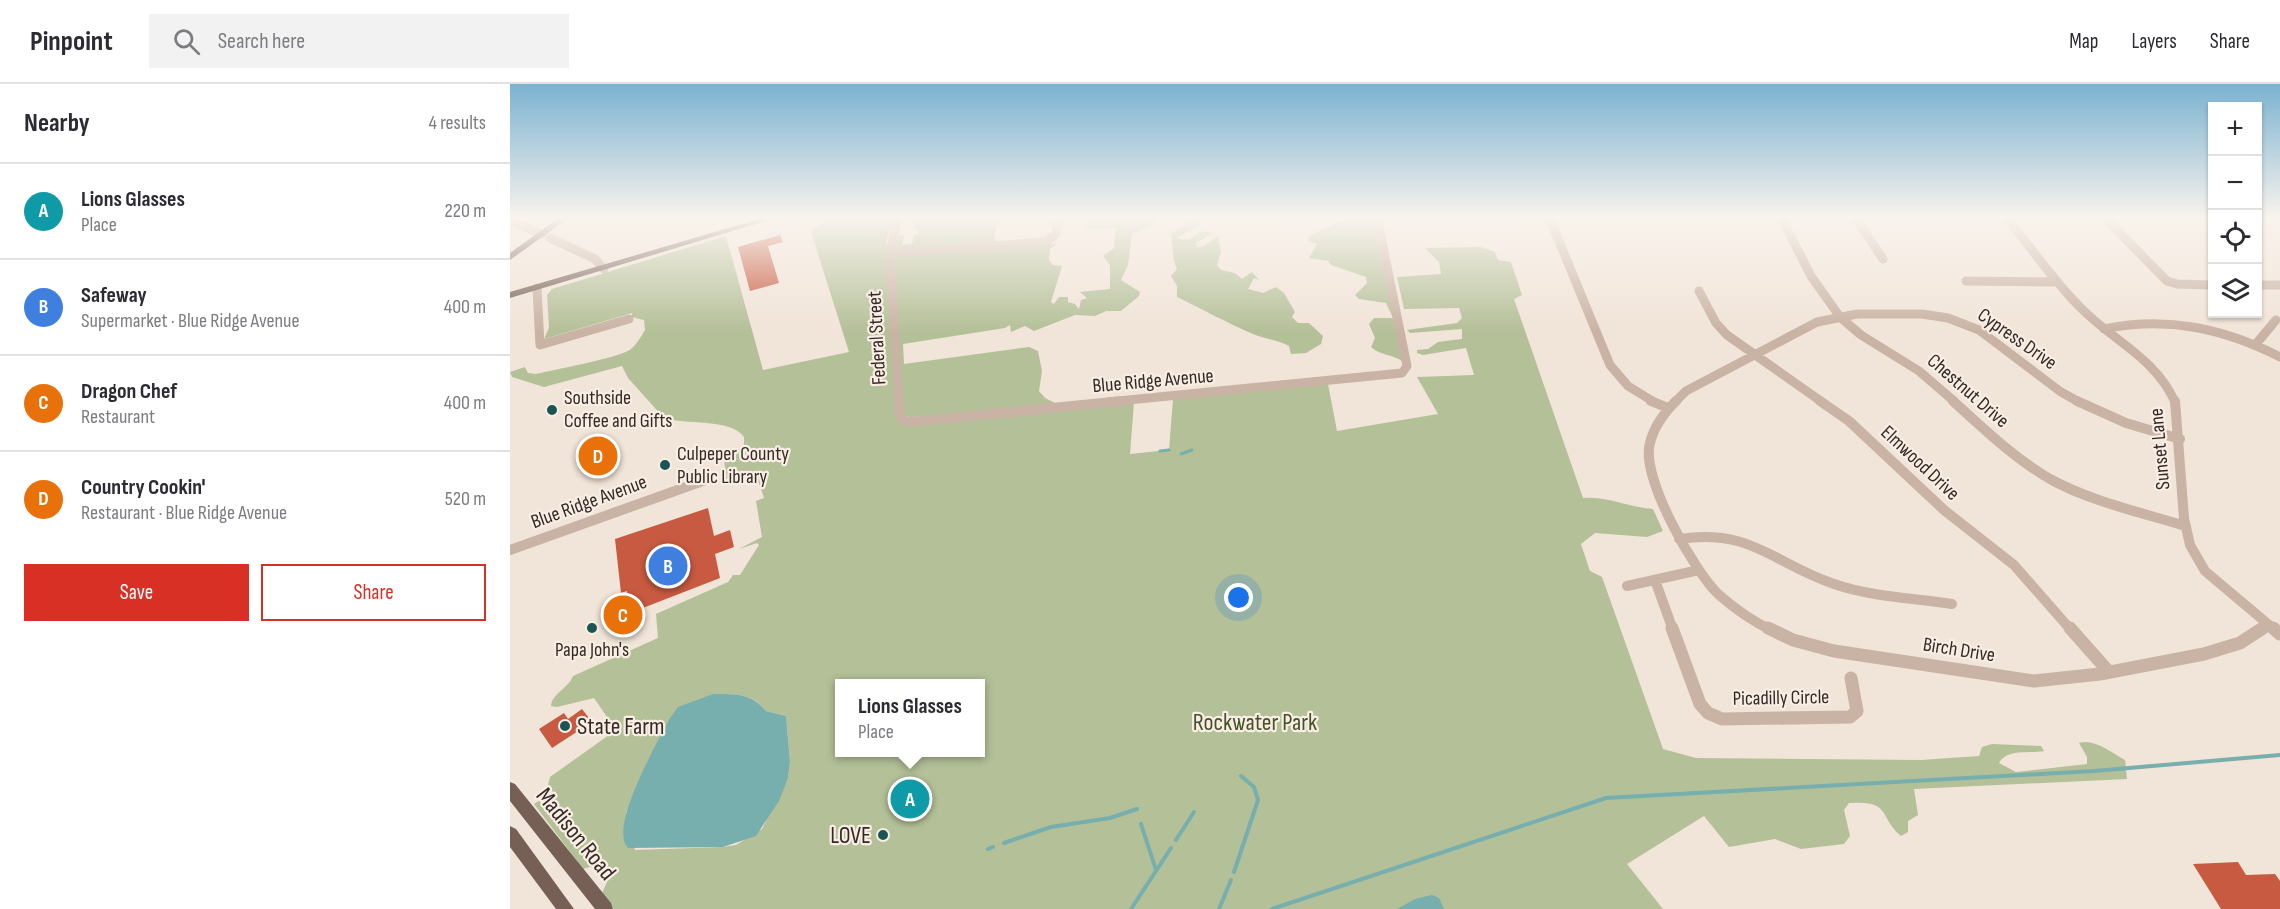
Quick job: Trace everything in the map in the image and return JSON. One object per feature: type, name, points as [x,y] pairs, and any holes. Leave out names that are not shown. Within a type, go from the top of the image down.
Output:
[{"type":"main road","points":[[510,295],[649,256]]},
{"type":"main road","name":"Madison Road","points":[[512,797],[605,909]]},
{"type":"main road","points":[[510,834],[566,909]]},
{"type":"street","points":[[587,256],[604,269]]},
{"type":"street","name":"Federal Street","points":[[890,256],[899,410],[904,421]]},
{"type":"street","name":"Blue Ridge Avenue","points":[[904,421],[1395,375],[1405,371],[1407,366],[1385,256]]},
{"type":"street","points":[[1565,256],[1617,377],[1631,389],[1668,408]]},
{"type":"street","name":"Chestnut Drive","points":[[1802,256],[1840,316],[1864,337],[1926,377],[2035,470],[2085,494],[2185,526]]},
{"type":"street","points":[[1881,256],[1883,259]]},
{"type":"street","name":"Sunset Lane","points":[[2037,256],[2079,307],[2151,364],[2167,384],[2176,404],[2185,526],[2190,545],[2205,571],[2233,598],[2280,634]]},
{"type":"street","points":[[2141,256],[2163,279],[2171,283],[2208,285]]},
{"type":"street","points":[[1966,280],[2058,282]]},
{"type":"street","points":[[2262,285],[2280,285]]},
{"type":"street","points":[[537,288],[540,345],[630,319]]},
{"type":"street","name":"Elmwood Drive","points":[[1699,291],[1721,329],[1752,354],[1849,421],[1944,510],[2014,565],[2109,672]]},
{"type":"street","name":"Cypress Drive","points":[[1668,408],[1686,391],[1816,322],[1840,316],[1893,313],[1929,315],[1957,321],[1991,338],[2075,401],[2126,423],[2180,439]]},
{"type":"street","points":[[2256,344],[2276,320]]},
{"type":"street","points":[[2104,329],[2126,324],[2174,323],[2222,332],[2256,344],[2280,357]]},
{"type":"street","name":"Birch Drive","points":[[1668,408],[1655,426],[1648,456],[1662,505],[1679,538],[1716,593],[1738,611],[1773,632],[1813,646],[2034,681],[2109,672],[2221,650],[2240,643],[2268,625]]},
{"type":"street","name":"Blue Ridge Avenue","points":[[510,550],[714,477]]},
{"type":"street","points":[[1679,538],[1700,534],[1726,535],[1754,545],[1798,569],[1834,584],[1952,604]]},
{"type":"street","points":[[1627,586],[1699,570]]},
{"type":"street","name":"Picadilly Circle","points":[[1655,580],[1698,700],[1714,717],[1722,719],[1850,717],[1857,711],[1851,678]]},
{"type":"green space","name":"Rockwater Park","points":[[662,256],[731,256],[763,370],[849,352],[818,256],[886,256],[897,418],[1134,402],[1130,454],[1169,450],[1173,399],[1328,384],[1337,431],[1438,414],[1417,377],[1474,375],[1466,348],[1423,355],[1417,353],[1417,350],[1428,349],[1438,342],[1462,339],[1462,329],[1410,333],[1407,330],[1457,323],[1462,318],[1459,308],[1404,309],[1397,277],[1441,274],[1439,262],[1432,256],[1496,256],[1498,260],[1511,262],[1522,295],[1514,299],[1583,498],[1601,499],[1653,509],[1663,531],[1647,537],[1595,533],[1581,544],[1590,571],[1602,577],[1663,749],[1696,758],[1921,760],[1979,756],[1982,747],[1992,744],[2041,746],[2044,751],[2013,753],[2007,755],[1999,763],[2016,772],[2087,764],[2087,757],[2079,743],[2085,742],[2103,747],[2125,760],[2127,779],[1914,789],[1918,815],[1908,821],[1908,832],[1901,836],[1878,807],[1872,804],[1849,803],[1844,810],[1850,836],[1844,844],[1801,849],[1775,839],[1729,847],[1704,816],[1627,864],[1663,909],[614,909],[602,893],[607,882],[593,866],[583,869],[534,804],[553,792],[548,785],[550,777],[616,730],[594,698],[557,707],[551,706],[552,702],[573,676],[658,638],[656,614],[728,582],[733,575],[740,575],[759,545],[757,543],[739,549],[762,537],[756,501],[764,498],[759,483],[751,477],[726,479],[724,457],[744,446],[744,437],[738,431],[719,424],[664,418],[628,378],[622,366],[544,387],[512,377],[510,372],[525,367],[528,373],[536,374],[615,356],[631,349],[645,330],[644,320],[632,317],[632,313],[544,339],[549,328],[547,295],[552,289]],"holes":[[[713,694],[749,698],[766,711],[786,716],[790,762],[788,778],[762,829],[736,845],[635,850],[626,813],[668,721]]]},
{"type":"green space","points":[[895,256],[1049,256],[1049,260],[1053,265],[1062,266],[1051,302],[1054,304],[1059,297],[1068,297],[1068,302],[1075,304],[1079,309],[1081,300],[1087,298],[1080,292],[1110,289],[1110,265],[1103,256],[1129,256],[1128,265],[1121,280],[1140,292],[1139,296],[1121,311],[1106,311],[1095,316],[1075,315],[1034,331],[1025,326],[1011,332],[1010,325],[1005,328],[903,344],[904,364],[1029,347],[1038,351],[1042,371],[1039,391],[1045,398],[1055,403],[917,418],[904,416],[897,345]]},
{"type":"green space","points":[[1173,256],[1220,256],[1217,265],[1221,270],[1235,273],[1242,279],[1252,272],[1259,280],[1254,278],[1248,289],[1263,293],[1276,287],[1284,293],[1295,312],[1292,317],[1298,323],[1309,323],[1323,336],[1321,344],[1306,353],[1291,354],[1289,346],[1253,334],[1177,297],[1177,286],[1171,276],[1177,269]]},
{"type":"green space","points":[[1310,256],[1380,256],[1402,361],[1371,347],[1375,338],[1369,324],[1374,318],[1393,318],[1386,303],[1359,299],[1355,295],[1367,283],[1366,277],[1331,265],[1328,261],[1309,258]]},
{"type":"water","points":[[713,694],[743,696],[755,701],[766,711],[786,716],[790,762],[788,778],[779,801],[756,836],[723,847],[628,848],[624,838],[624,823],[629,805],[645,766],[668,721],[678,707]]},
{"type":"water","points":[[1432,895],[1439,898],[1444,909],[1397,909],[1415,899]]},
{"type":"building","points":[[740,256],[771,256],[779,283],[750,291]]},
{"type":"building","points":[[708,508],[714,536],[730,530],[734,547],[715,554],[720,578],[630,613],[627,591],[621,593],[615,539]]},
{"type":"building","name":"State Farm","points":[[582,709],[592,722],[552,748],[539,729],[564,713],[568,719]]},
{"type":"building","points":[[2238,862],[2246,875],[2275,874],[2280,881],[2280,909],[2221,909],[2193,864]]},
{"type":"waterway","points":[[1160,451],[1169,450]]},
{"type":"waterway","points":[[1181,454],[1192,450]]},
{"type":"waterway","points":[[1272,909],[1606,798],[2094,771],[2280,755]]},
{"type":"waterway","points":[[1234,872],[1258,800],[1254,787],[1241,776]]},
{"type":"waterway","points":[[1004,843],[1051,827],[1110,818],[1137,809]]},
{"type":"waterway","points":[[1176,840],[1194,812]]},
{"type":"waterway","points":[[1141,824],[1156,870]]},
{"type":"waterway","points":[[988,849],[993,847]]},
{"type":"waterway","points":[[1131,909],[1171,848]]},
{"type":"waterway","points":[[1219,909],[1231,880]]},
{"type":"place","name":"Southside Coffee and Gifts","points":[[552,410]]},
{"type":"place","name":"Country Cookin'","points":[[598,456]]},
{"type":"place","name":"Culpeper County Public Library","points":[[665,465]]},
{"type":"place","name":"Safeway","points":[[668,566]]},
{"type":"place","name":"Dragon Chef","points":[[623,615]]},
{"type":"place","name":"Papa John's","points":[[592,628]]},
{"type":"place","name":"State Farm","points":[[565,726]]},
{"type":"place","name":"Lions Glasses","points":[[910,799]]},
{"type":"place","name":"LOVE","points":[[883,835]]}]
